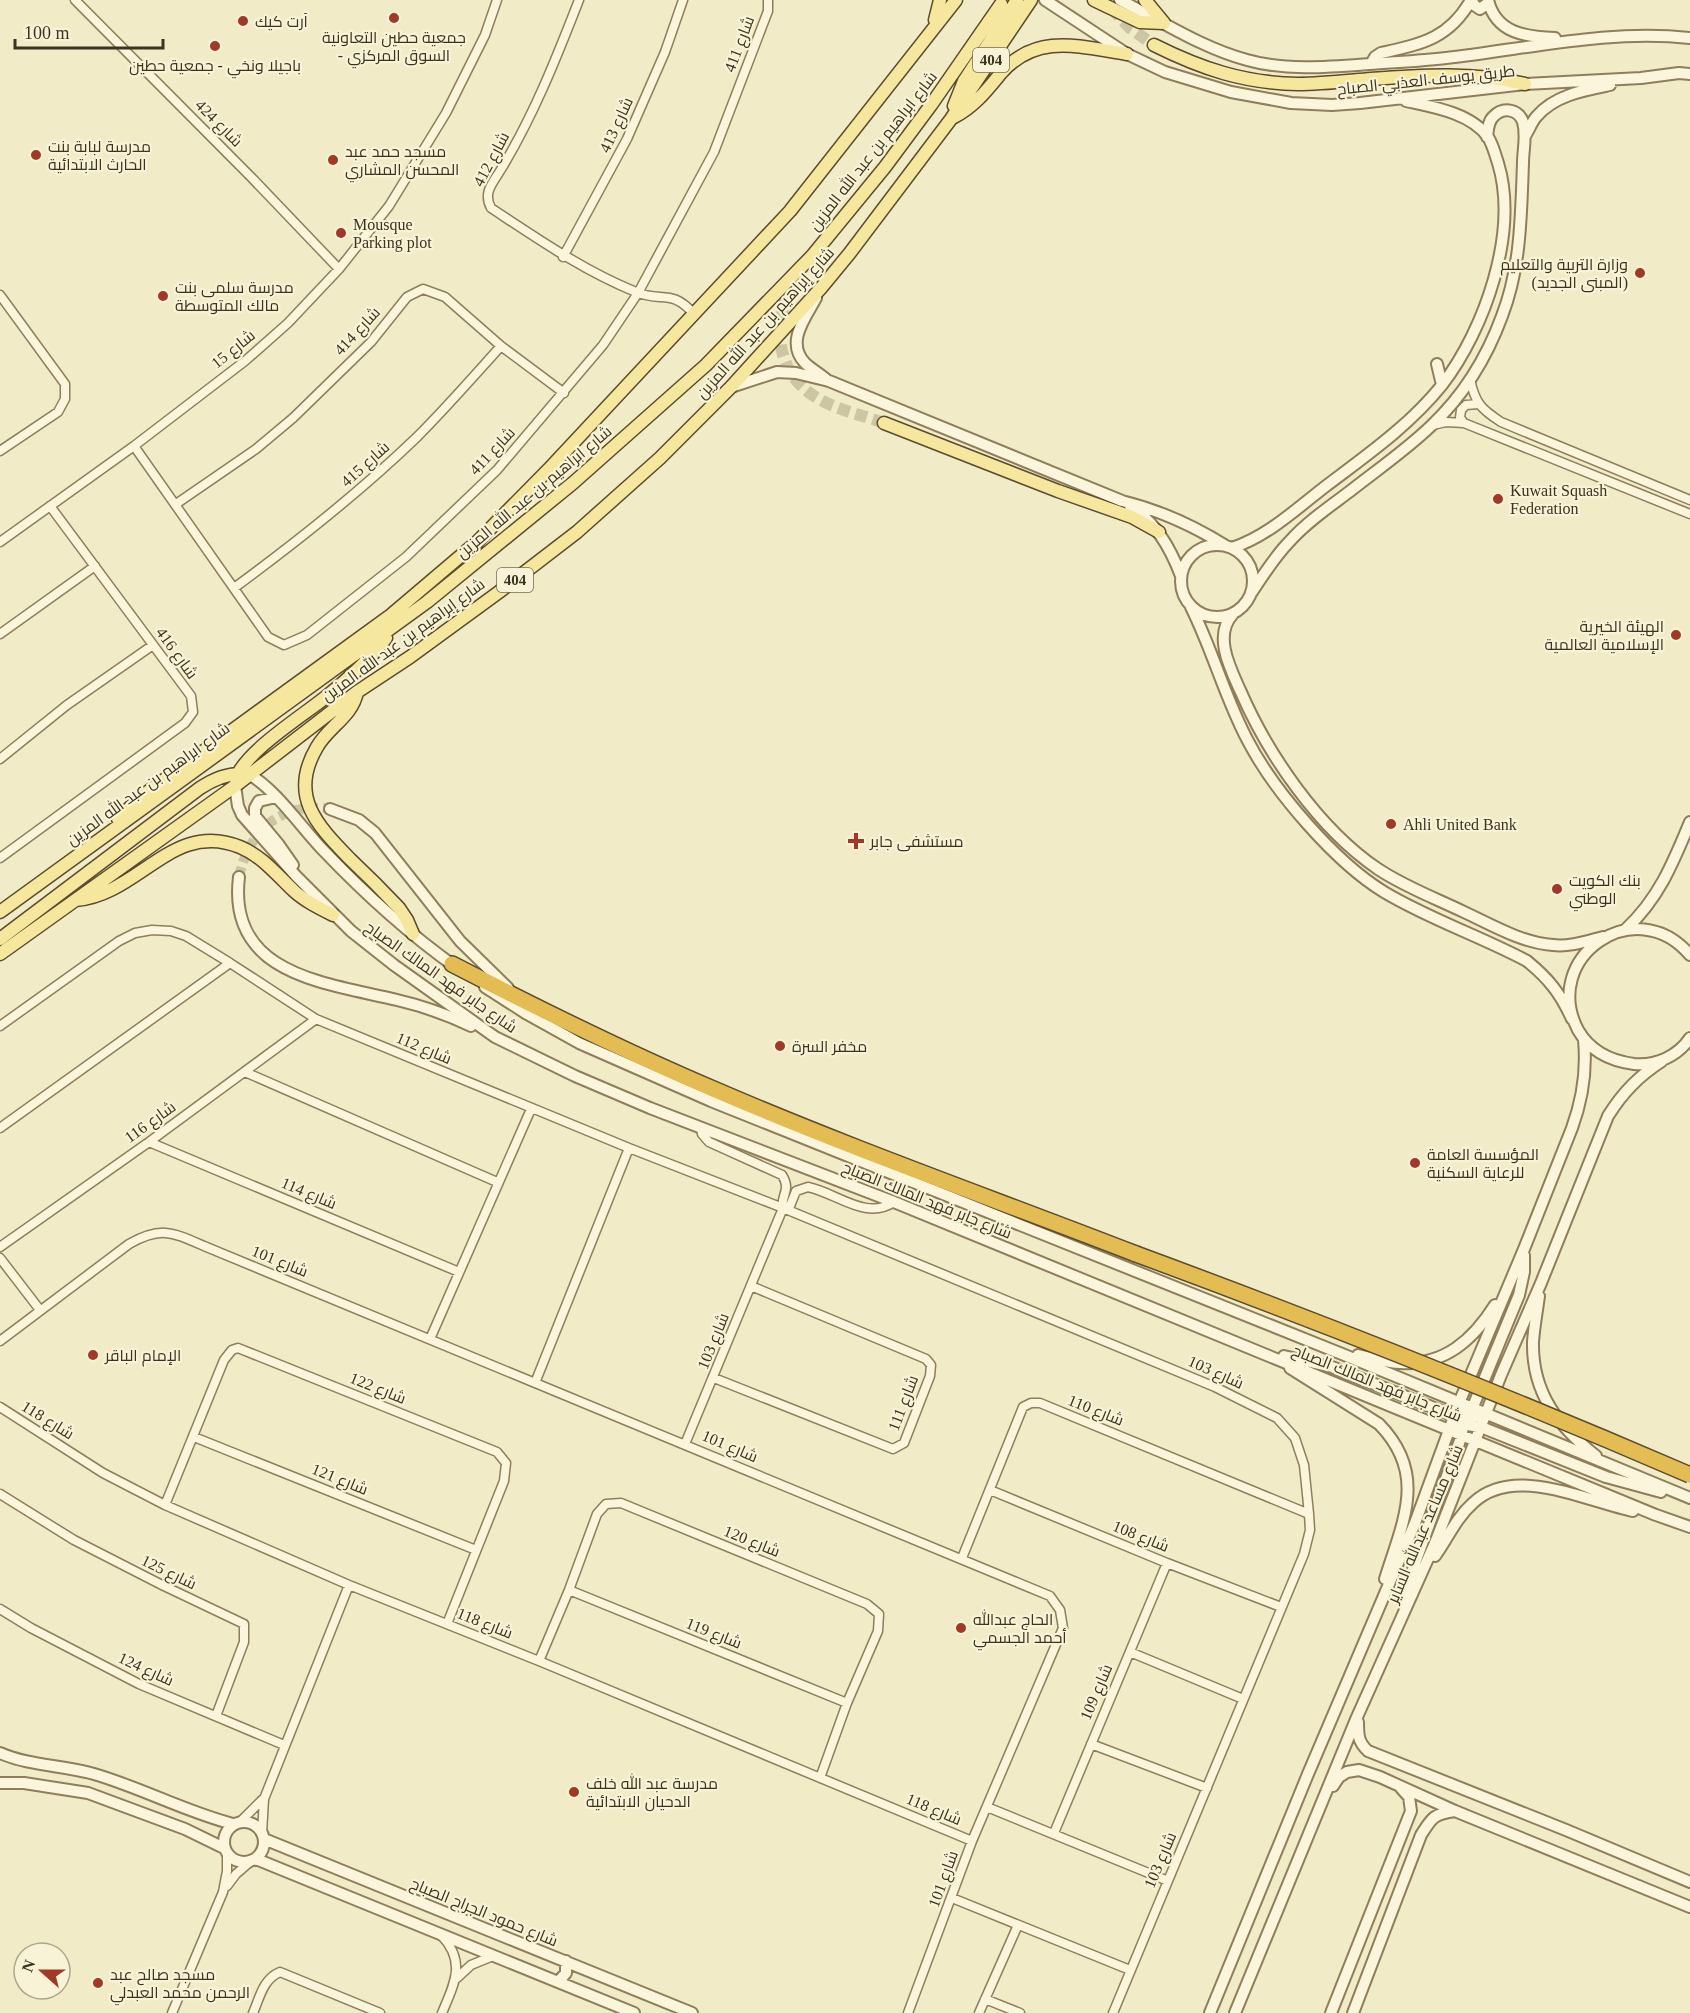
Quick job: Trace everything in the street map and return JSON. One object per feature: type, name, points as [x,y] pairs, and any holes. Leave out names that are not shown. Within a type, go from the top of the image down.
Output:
[{"type":"highway","points":[[452,964],[608,1041],[717,1091],[874,1154],[1366,1340],[1549,1414],[1690,1475]]},
{"type":"main road","points":[[929,32],[937,15],[940,0]]},
{"type":"main road","points":[[108,832],[142,795],[391,615],[477,542],[790,211],[956,0]]},
{"type":"main road","points":[[951,119],[956,98],[964,81],[1017,0]]},
{"type":"main road","name":"404","points":[[951,119],[1031,0]]},
{"type":"main road","points":[[1094,0],[1140,22],[1164,23]]},
{"type":"main road","points":[[1145,0],[1164,23]]},
{"type":"main road","name":"شارع ابراهيم بن عبد الله المزين","points":[[0,912],[394,628],[573,483],[706,364],[812,255],[891,159],[1001,4]]},
{"type":"main road","points":[[951,119],[972,105],[1013,61],[1033,50],[1072,45],[1127,54]]},
{"type":"main road","points":[[1154,45],[1209,70],[1266,82],[1317,84],[1377,78],[1457,75],[1492,77],[1525,84]]},
{"type":"main road","name":"شارع إبراهيم بن عبد الله المزين","points":[[0,954],[235,786],[244,774],[357,692],[410,657],[577,532],[660,458],[731,387],[821,288],[951,119]]},
{"type":"main road","points":[[789,292],[812,255]]},
{"type":"main road","points":[[884,423],[1131,517],[1159,532]]},
{"type":"main road","points":[[0,939],[200,788],[218,778],[244,774],[259,749],[352,675],[394,628]]},
{"type":"main road","points":[[357,692],[350,710],[324,736],[315,750],[307,773],[307,798],[312,814],[323,831],[399,908],[412,934]]},
{"type":"main road","points":[[72,901],[89,899],[107,893],[175,849],[193,842],[210,840],[226,842],[248,851],[302,897],[333,915]]},
{"type":"street","name":"شارع 424","points":[[75,0],[252,177],[339,269]]},
{"type":"street","name":"شارع 15","points":[[0,542],[134,446],[245,361],[288,323],[339,269],[389,206],[446,113],[484,35],[497,0]]},
{"type":"street","name":"شارع 412","points":[[579,0],[558,58],[519,139],[490,187],[487,200],[491,208],[563,256],[638,293],[676,299],[685,304],[694,314]]},
{"type":"street","name":"شارع 413","points":[[563,256],[627,139],[665,52],[684,0]]},
{"type":"street","name":"شارع 411","points":[[134,446],[268,637],[284,645],[307,635],[406,557],[497,470],[603,345],[638,293],[714,152],[768,11],[768,0]]},
{"type":"street","name":"طريق يوسف العذبي الصباح","points":[[1045,0],[1127,54],[1165,72],[1194,82],[1259,98],[1291,103],[1332,105],[1360,103],[1525,84],[1690,74]]},
{"type":"street","name":"طريق يوسف العذبي الصباح","points":[[1120,0],[1224,52],[1248,61],[1305,67],[1445,58],[1597,37],[1690,38]]},
{"type":"street","points":[[1472,0],[1474,5],[1480,9],[1488,2],[1497,21],[1507,29],[1521,35],[1552,38],[1597,37]]},
{"type":"street","points":[[1371,64],[1381,53],[1422,44],[1442,33],[1460,18],[1472,0]]},
{"type":"street","points":[[1525,136],[1537,116],[1556,100],[1583,91],[1641,78]]},
{"type":"street","points":[[1394,99],[1427,106],[1470,121],[1487,137]]},
{"type":"street","points":[[1690,954],[1682,945],[1665,934],[1646,928],[1626,929],[1570,945],[1554,946],[1535,943],[1399,882],[1377,868],[1336,832],[1292,783],[1260,733],[1231,669],[1223,636],[1227,621],[1241,608],[1275,558],[1306,525],[1431,426],[1470,379],[1492,340],[1510,290],[1520,236],[1525,136],[1522,120],[1518,114],[1510,110],[1502,111],[1494,116],[1488,126],[1487,137],[1502,177],[1504,203],[1499,255],[1487,301],[1470,342],[1458,363],[1425,405],[1383,442],[1261,535],[1229,547],[1214,545],[1202,548],[1192,555],[1185,564],[1181,576],[1181,587],[1206,637],[1248,742],[1289,801],[1340,858],[1381,890],[1527,961],[1556,988],[1584,1040],[1600,1054],[1619,1062],[1641,1064],[1690,1052]]},
{"type":"street","points":[[821,288],[800,326],[797,343],[805,363],[829,381]]},
{"type":"street","name":"شارع 414","points":[[176,504],[256,449],[293,418],[371,342],[407,297],[423,289],[445,297],[501,346],[564,393]]},
{"type":"street","points":[[0,296],[65,384],[65,399],[57,412],[0,451]]},
{"type":"street","name":"شارع 415","points":[[234,588],[293,544],[357,491],[417,436],[501,346]]},
{"type":"street","points":[[1437,364],[1442,385]]},
{"type":"street","points":[[731,387],[777,372],[796,373],[829,381],[1122,501],[1154,510],[1200,531],[1240,554],[1247,561],[1252,571],[1251,592]]},
{"type":"street","points":[[1470,379],[1478,404],[1495,418],[1527,434],[1690,500]]},
{"type":"street","points":[[1464,423],[1460,418],[1461,410],[1466,405],[1478,404]]},
{"type":"street","points":[[1431,426],[1446,422],[1464,423],[1690,514]]},
{"type":"street","points":[[1122,501],[1148,520],[1159,532],[1181,576]]},
{"type":"street","name":"شارع 416","points":[[0,858],[184,723],[193,712],[191,696],[50,506]]},
{"type":"street","points":[[0,634],[95,566]]},
{"type":"street","points":[[1191,607],[1200,614],[1211,617],[1233,614]]},
{"type":"street","points":[[0,759],[67,705],[153,645]]},
{"type":"street","name":"شارع جابر فهد المالك الصباح","points":[[244,774],[261,782],[276,796],[339,867],[412,934],[526,1014],[579,1043],[827,1148],[1342,1353],[1459,1403]]},
{"type":"street","name":"شارع جابر فهد المالك الصباح","points":[[235,786],[236,801],[242,815],[333,915],[394,965],[495,1037],[575,1076],[894,1202],[1450,1430]]},
{"type":"street","points":[[276,796],[259,801],[255,808],[255,816],[284,851],[296,876]]},
{"type":"street","points":[[330,809],[358,820],[375,833],[460,941],[520,998]]},
{"type":"street","points":[[1626,929],[1641,915],[1658,892],[1690,822]]},
{"type":"street","points":[[239,877],[238,900],[243,922],[252,939],[271,960],[320,983],[418,1006],[495,1037]]},
{"type":"street","points":[[1403,902],[1415,901],[1440,910],[1450,905]]},
{"type":"street","name":"شارع 112","points":[[0,1026],[119,941],[135,933],[152,930],[171,931],[186,936],[316,1019],[531,1109],[783,1208]]},
{"type":"street","points":[[1572,1018],[1569,996],[1573,973],[1585,952],[1603,937]]},
{"type":"street","points":[[0,1128],[230,963]]},
{"type":"street","name":"شارع 116","points":[[0,1247],[149,1142],[316,1019]]},
{"type":"street","name":"شارع مساعد عبدالله الساير","points":[[1210,2013],[1415,1524],[1450,1430],[1486,1415],[1608,1116],[1622,1094],[1640,1076],[1666,1059],[1690,1038]]},
{"type":"street","name":"شارع مساعد عبدالله الساير","points":[[1235,2013],[1322,1801],[1422,1573],[1476,1440],[1459,1403],[1580,1108],[1585,1085],[1584,1040]]},
{"type":"street","points":[[245,1072],[498,1182]]},
{"type":"street","points":[[430,1339],[531,1109]]},
{"type":"street","points":[[701,1127],[702,1134],[709,1142],[782,1175],[787,1192],[781,1203],[783,1208],[790,1206],[796,1191],[808,1187],[869,1209],[882,1208],[894,1202]]},
{"type":"street","name":"شارع 114","points":[[149,1142],[459,1272]]},
{"type":"street","points":[[535,1383],[629,1148]]},
{"type":"street","name":"شارع 103","points":[[685,1443],[783,1208],[1215,1387],[1277,1418],[1295,1438],[1304,1465],[1309,1514],[1310,1530],[1304,1554],[1113,2013]]},
{"type":"street","name":"شارع 101","points":[[0,1341],[129,1244],[150,1234],[164,1232],[204,1246],[685,1443],[1050,1596],[1060,1611],[1063,1628],[972,1841],[908,2013]]},
{"type":"street","points":[[1398,1625],[1410,1577],[1467,1422],[1519,1295],[1524,1272],[1524,1249]]},
{"type":"street","points":[[0,1258],[40,1310]]},
{"type":"street","points":[[1342,1353],[1398,1363],[1415,1363],[1446,1355],[1461,1346],[1484,1323],[1509,1284]]},
{"type":"street","points":[[1541,1284],[1533,1342],[1534,1360],[1544,1397],[1564,1428],[1608,1465]]},
{"type":"street","name":"شارع 111","points":[[714,1378],[893,1449],[904,1443],[930,1376],[930,1365],[926,1359],[751,1286]]},
{"type":"street","name":"شارع 122","points":[[165,1505],[224,1360],[232,1350],[238,1348],[497,1452],[506,1463],[504,1481],[447,1624]]},
{"type":"street","points":[[1266,1354],[1332,1367],[1620,1482],[1686,1497]]},
{"type":"street","points":[[1278,1358],[1309,1381],[1379,1424],[1391,1436],[1406,1465],[1408,1498],[1377,1611]]},
{"type":"street","name":"شارع 110","points":[[962,1558],[1023,1407],[1031,1403],[1040,1403],[1309,1514]]},
{"type":"street","name":"شارع 118","points":[[0,1407],[103,1473],[165,1505],[349,1585],[539,1661],[972,1841]]},
{"type":"street","name":"شارع جابر فهد المالك الصباح","points":[[1486,1415],[1686,1497]]},
{"type":"street","name":"شارع 121","points":[[194,1437],[476,1550]]},
{"type":"street","name":"شارع جابر فهد المالك الصباح","points":[[1476,1440],[1690,1527]]},
{"type":"street","points":[[1422,1573],[1461,1515],[1474,1501],[1491,1491],[1509,1486],[1545,1487],[1598,1503],[1656,1515]]},
{"type":"street","name":"شارع 108","points":[[990,1490],[1281,1607]]},
{"type":"street","name":"شارع 125","points":[[0,1494],[74,1540],[244,1624],[244,1642],[216,1716]]},
{"type":"street","name":"شارع 120","points":[[539,1661],[597,1514],[606,1504],[621,1503],[867,1604],[879,1614],[878,1631],[820,1778]]},
{"type":"street","name":"شارع 109","points":[[1054,1833],[1167,1563]]},
{"type":"street","points":[[223,1892],[236,1874],[263,1850],[264,1799],[349,1585]]},
{"type":"street","name":"شارع 119","points":[[568,1590],[848,1703]]},
{"type":"street","name":"شارع 124","points":[[0,1609],[31,1628],[139,1684],[284,1745]]},
{"type":"street","points":[[1130,1652],[1243,1699]]},
{"type":"street","points":[[1358,1717],[1360,1743],[1368,1751],[1690,1882]]},
{"type":"street","points":[[1090,1744],[1207,1788]]},
{"type":"street","points":[[0,1753],[31,1763],[91,1773],[198,1813],[237,1823],[253,1824],[263,1836]]},
{"type":"street","points":[[1380,1777],[1382,1767],[1388,1759]]},
{"type":"street","points":[[1322,1801],[1339,1777],[1347,1772],[1359,1770],[1690,1907]]},
{"type":"street","points":[[0,1783],[24,1783],[88,1792],[200,1835],[240,1862],[253,1860],[634,2013]]},
{"type":"street","points":[[1331,2013],[1411,1811],[1409,1797],[1399,1785]]},
{"type":"street","points":[[149,1815],[151,1802],[157,1796]]},
{"type":"street","points":[[172,2013],[223,1892],[227,1871],[223,1839],[227,1830],[264,1799]]},
{"type":"street","points":[[987,1807],[1168,1881]]},
{"type":"street","points":[[1353,2013],[1421,1835],[1431,1819],[1439,1814],[1455,1811]]},
{"type":"street","name":"شارع حمود الجراح الصباح","points":[[263,1836],[692,2013]]},
{"type":"street","points":[[952,1898],[1130,1970]]},
{"type":"street","points":[[979,2013],[1017,1924]]},
{"type":"street","points":[[441,1935],[450,1946],[455,1958],[456,1978],[442,2013]]},
{"type":"street","points":[[456,1978],[471,1965],[493,1956]]},
{"type":"street","points":[[558,1982],[566,1973],[566,1961]]},
{"type":"street","points":[[253,2013],[266,1983],[273,1975],[280,1972],[362,2009],[380,2013]]},
{"type":"street","points":[[985,1999],[1020,2013]]},
{"type":"tunnel","points":[[1111,8],[1130,28],[1154,45]]},
{"type":"tunnel","points":[[789,292],[784,306],[780,335],[786,363],[793,375],[802,386],[822,401],[884,423]]},
{"type":"tunnel","points":[[239,877],[251,846],[259,833],[270,823],[282,815],[297,810],[330,809]]},
{"type":"place","name":"جمعية حطين التعاونية - السوق المركزي","points":[[394,18]]},
{"type":"place","name":"آرت كيك","points":[[243,21]]},
{"type":"place","name":"باجيلا ونخي - جمعية حطين","points":[[215,46]]},
{"type":"place","name":"مدرسة لبابة بنت الحارث الابتدائية","points":[[36,155]]},
{"type":"place","name":"مسجد حمد عبد المحسن المشاري","points":[[333,160]]},
{"type":"place","name":"Mousque Parking plot","points":[[341,233]]},
{"type":"place","name":"وزارة التربية والتعليم (المبنى الجديد)","points":[[1640,273]]},
{"type":"place","name":"مدرسة سلمى بنت مالك المتوسطة","points":[[163,296]]},
{"type":"place","name":"Kuwait Squash Federation","points":[[1498,499]]},
{"type":"place","name":"الهيئة الخيرية الإسلامية العالمية","points":[[1676,635]]},
{"type":"place","name":"Ahli United Bank","points":[[1391,824]]},
{"type":"place","name":"مستشفى جابر","points":[[856,841]]},
{"type":"place","name":"بنك الكويت الوطني","points":[[1557,889]]},
{"type":"place","name":"مخفر السرة","points":[[780,1046]]},
{"type":"place","name":"المؤسسة العامة للرعاية السكنية","points":[[1415,1163]]},
{"type":"place","name":"الإمام الباقر","points":[[93,1355]]},
{"type":"place","name":"الحاج عبدالله أحمد الجسمي","points":[[961,1628]]},
{"type":"place","name":"مدرسة عبد الله خلف الدحيان الابتدائية","points":[[574,1792]]},
{"type":"place","name":"مسجد صالح عبد الرحمن محمد العبدلي","points":[[98,1983]]}]
